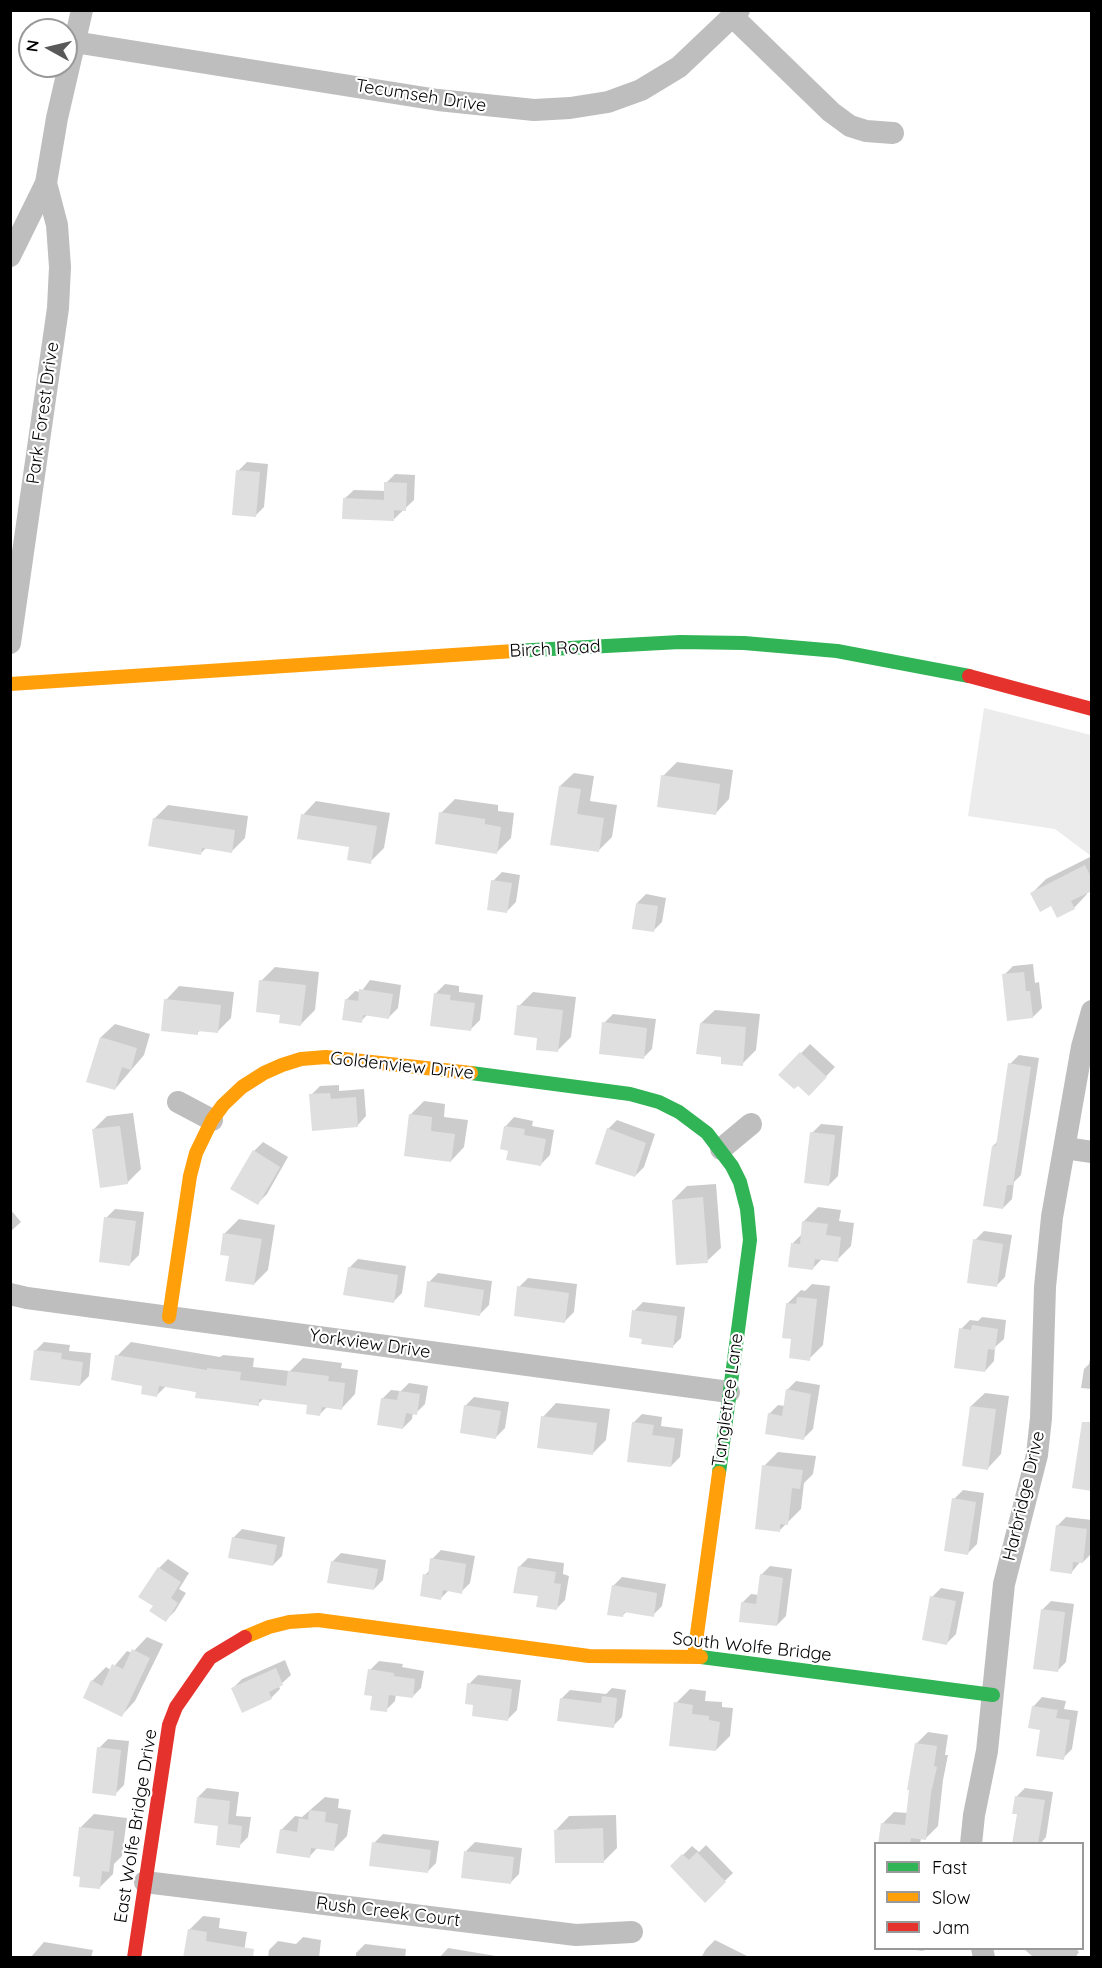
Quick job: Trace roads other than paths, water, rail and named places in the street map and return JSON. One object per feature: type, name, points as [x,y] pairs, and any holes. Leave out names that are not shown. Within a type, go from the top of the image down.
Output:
[{"type":"street","name":"Park Forest Drive","points":[[78,26],[82,10]]},
{"type":"street","name":"Tecumseh Drive","points":[[78,43],[438,100],[534,110],[570,108],[608,102],[641,90],[679,67],[736,14]]},
{"type":"street","points":[[736,14],[831,112],[850,126],[866,131],[893,133]]},
{"type":"street","name":"Park Forest Drive","points":[[10,256],[46,183],[66,78]]},
{"type":"street","name":"Park Forest Drive","points":[[10,643],[58,308],[60,267],[57,225],[46,183]]},
{"type":"street","name":"Birch Road","points":[[10,684],[549,649],[680,642],[744,643],[837,651],[1021,689],[1091,708]]},
{"type":"street","name":"Harbridge Drive","points":[[971,1842],[974,1815],[987,1751],[1004,1584],[1037,1455],[1041,1418],[1045,1287],[1052,1217],[1082,1047],[1092,1011]]},
{"type":"street","name":"Goldenview Drive","points":[[169,1317],[190,1176],[196,1153],[212,1120],[242,1087],[264,1073],[301,1059],[326,1057],[374,1060],[541,1083]]},
{"type":"street","name":"Tangletree Lane","points":[[541,1083],[630,1094],[659,1102],[679,1112],[707,1133],[721,1149],[740,1182],[747,1209],[750,1240],[694,1656]]},
{"type":"street","points":[[178,1102],[212,1120]]},
{"type":"street","points":[[721,1149],[751,1124]]},
{"type":"street","points":[[1065,1148],[1092,1152]]},
{"type":"street","name":"Yorkview Drive","points":[[10,1294],[729,1392]]},
{"type":"street","name":"East Wolfe Bridge Drive","points":[[134,1958],[169,1725],[176,1707],[210,1658],[250,1634],[289,1622],[318,1620],[400,1630]]},
{"type":"street","name":"South Wolfe Bridge","points":[[400,1630],[589,1656],[694,1656],[993,1695]]},
{"type":"street","name":"Rush Creek Court","points":[[145,1882],[576,1935],[632,1932]]}]
